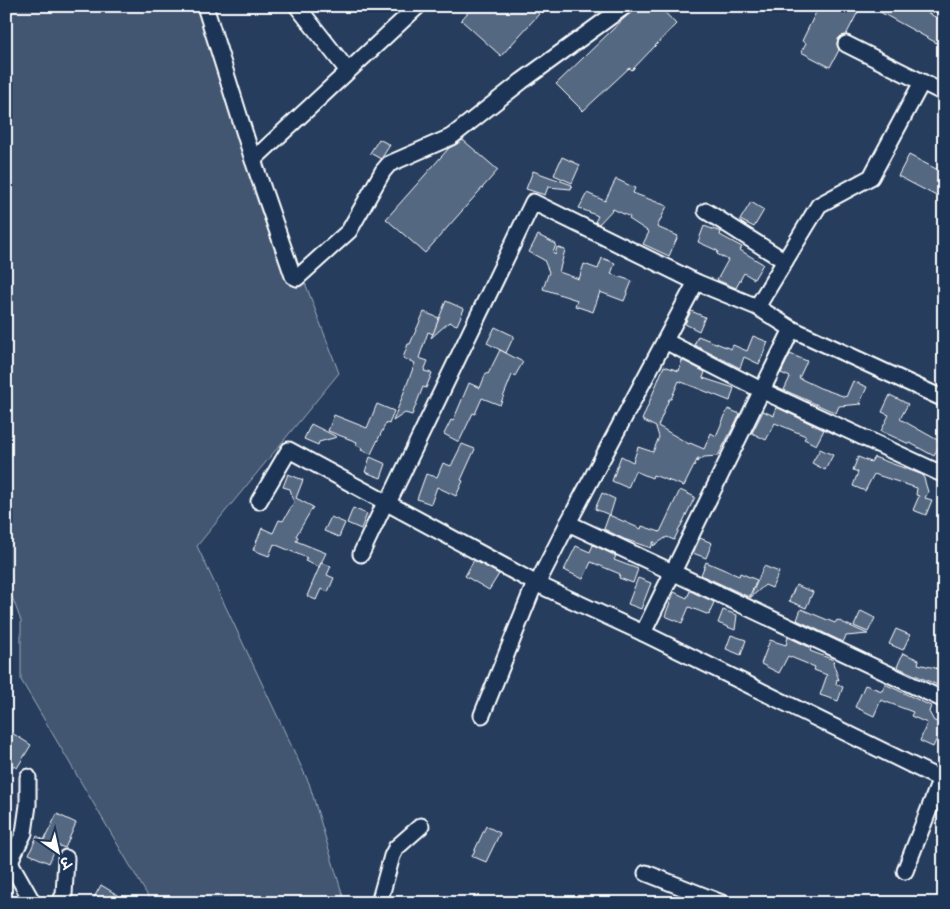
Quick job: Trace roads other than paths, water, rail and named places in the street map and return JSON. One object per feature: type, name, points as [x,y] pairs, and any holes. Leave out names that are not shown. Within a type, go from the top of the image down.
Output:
[{"type":"street","points":[[204,6],[253,160],[293,276],[297,278],[349,231],[383,171],[389,164],[451,137],[522,81],[625,6]]},
{"type":"street","points":[[297,6],[348,72]]},
{"type":"street","points":[[253,160],[418,6]]},
{"type":"street","points":[[846,44],[944,93]]},
{"type":"street","points":[[757,308],[819,205],[871,177],[922,82]]},
{"type":"street","points":[[361,554],[533,202],[696,282],[757,308],[792,329],[944,399]]},
{"type":"street","points":[[706,211],[785,261]]},
{"type":"street","points":[[482,715],[536,583],[696,282]]},
{"type":"street","points":[[643,633],[792,329]]},
{"type":"street","points":[[665,341],[763,391],[944,474]]},
{"type":"street","points":[[259,501],[289,450],[536,583],[643,633],[934,776],[943,776],[905,872]]},
{"type":"street","points":[[568,523],[944,700]]},
{"type":"street","points":[[28,776],[28,805],[24,833],[9,861],[33,903]]},
{"type":"street","points":[[379,903],[396,848],[421,826]]},
{"type":"street","points":[[60,903],[64,895],[66,858]]},
{"type":"street","points":[[646,873],[722,903]]}]
